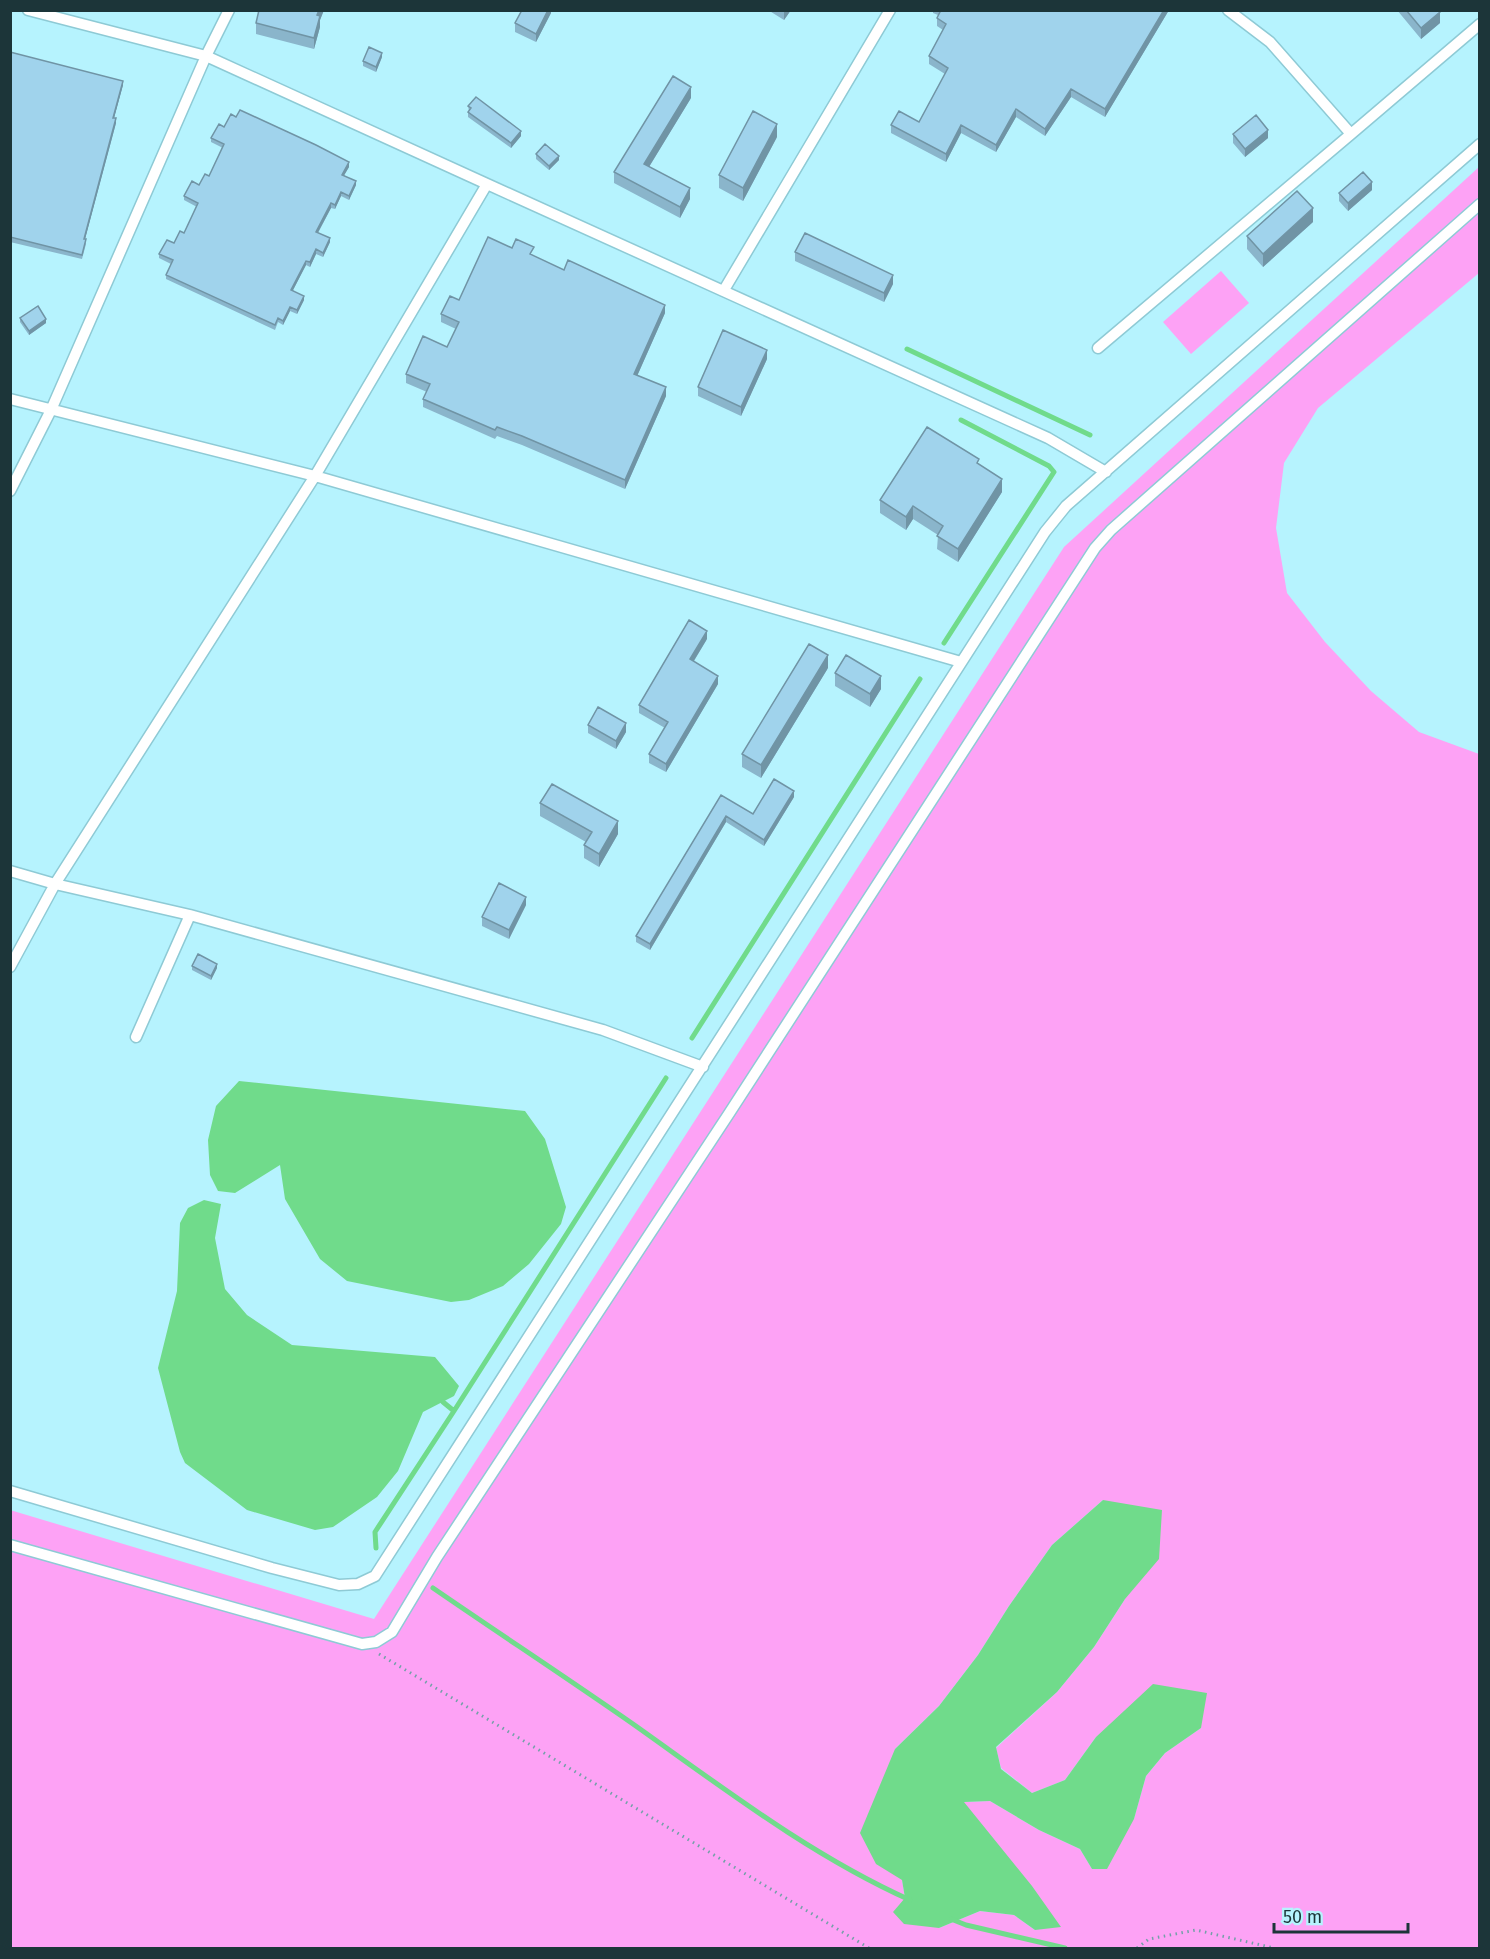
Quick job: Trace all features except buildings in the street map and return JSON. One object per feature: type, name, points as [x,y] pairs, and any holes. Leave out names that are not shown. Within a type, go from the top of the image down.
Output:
[{"type":"lane","points":[[28,10],[206,56],[1048,438],[1106,472]]},
{"type":"lane","points":[[10,491],[51,410],[206,56],[229,10]]},
{"type":"lane","points":[[724,290],[890,10]]},
{"type":"lane","points":[[1228,10],[1270,42],[1351,134]]},
{"type":"lane","points":[[1098,348],[1479,24]]},
{"type":"lane","points":[[10,1491],[272,1568],[339,1585],[358,1584],[375,1576],[1045,532],[1066,506],[1479,144]]},
{"type":"lane","points":[[10,967],[55,884],[315,476],[487,184]]},
{"type":"lane","points":[[10,1545],[362,1644],[376,1642],[392,1632],[437,1557],[724,1122],[1095,548],[1111,530],[1479,204]]},
{"type":"lane","points":[[10,399],[315,476],[961,662]]},
{"type":"lane","points":[[10,871],[55,884],[190,915],[603,1030],[703,1067]]},
{"type":"lane","points":[[136,1037],[190,915]]},
{"type":"path","points":[[362,1644],[869,1948]]},
{"type":"path","points":[[1137,1948],[1149,1939],[1196,1930],[1274,1948]]},
{"type":"shaded area","points":[[1479,167],[1479,273],[1318,408],[1284,463],[1276,528],[1287,593],[1325,642],[1371,691],[1419,732],[1479,754],[1479,1948],[11,1948],[10,1510],[374,1619],[1064,547]],"holes":[[[1103,1500],[1125,1599],[1094,1647],[1057,1692],[996,1748],[1001,1768],[1032,1793],[1065,1780],[1096,1737],[1201,1728],[1165,1753],[1146,1776],[1134,1819],[1092,1869],[1080,1849],[1039,1830],[990,1801],[963,1802],[991,1838],[1035,1930],[1014,1915],[980,1911],[939,1928],[905,1898],[895,1749],[939,1706],[978,1655],[1052,1545]]]},
{"type":"shaded area","points":[[1221,271],[1249,303],[1191,354],[1163,322]]},
{"type":"shaded area","points":[[239,1081],[525,1111],[545,1139],[566,1207],[561,1224],[529,1264],[503,1286],[469,1300],[451,1302],[347,1281],[320,1259],[285,1199],[280,1165],[235,1193],[218,1191],[210,1175],[208,1140],[216,1106]]},
{"type":"shaded area","points":[[204,1200],[221,1204],[215,1238],[225,1289],[247,1315],[292,1345],[435,1357],[459,1386],[454,1396],[423,1412],[398,1471],[377,1497],[333,1527],[315,1530],[247,1510],[185,1463],[180,1452],[158,1368],[177,1291],[180,1223],[188,1208]]},
{"type":"shaded area","points":[[1103,1500],[1162,1510],[1159,1559],[1125,1599],[1094,1647],[1057,1692],[996,1747],[1001,1769],[1032,1793],[1065,1780],[1096,1737],[1153,1684],[1207,1693],[1201,1728],[1165,1753],[1146,1776],[1134,1819],[1107,1869],[1092,1869],[1080,1849],[1039,1830],[990,1801],[964,1802],[1032,1886],[1061,1927],[1035,1930],[1014,1915],[980,1911],[939,1928],[904,1924],[893,1912],[905,1898],[902,1880],[876,1864],[860,1833],[895,1749],[939,1706],[978,1655],[1052,1545]]},
{"type":"waterway","points":[[907,349],[1090,435]]},
{"type":"waterway","points":[[944,643],[1054,472],[1049,466],[961,420]]},
{"type":"waterway","points":[[692,1038],[920,679]]},
{"type":"waterway","points":[[376,1548],[375,1532],[666,1078]]},
{"type":"waterway","points":[[443,1402],[454,1411]]},
{"type":"waterway","points":[[433,1588],[767,1819],[837,1862],[910,1900]]},
{"type":"waterway","points":[[951,1919],[966,1925],[1065,1948]]}]
